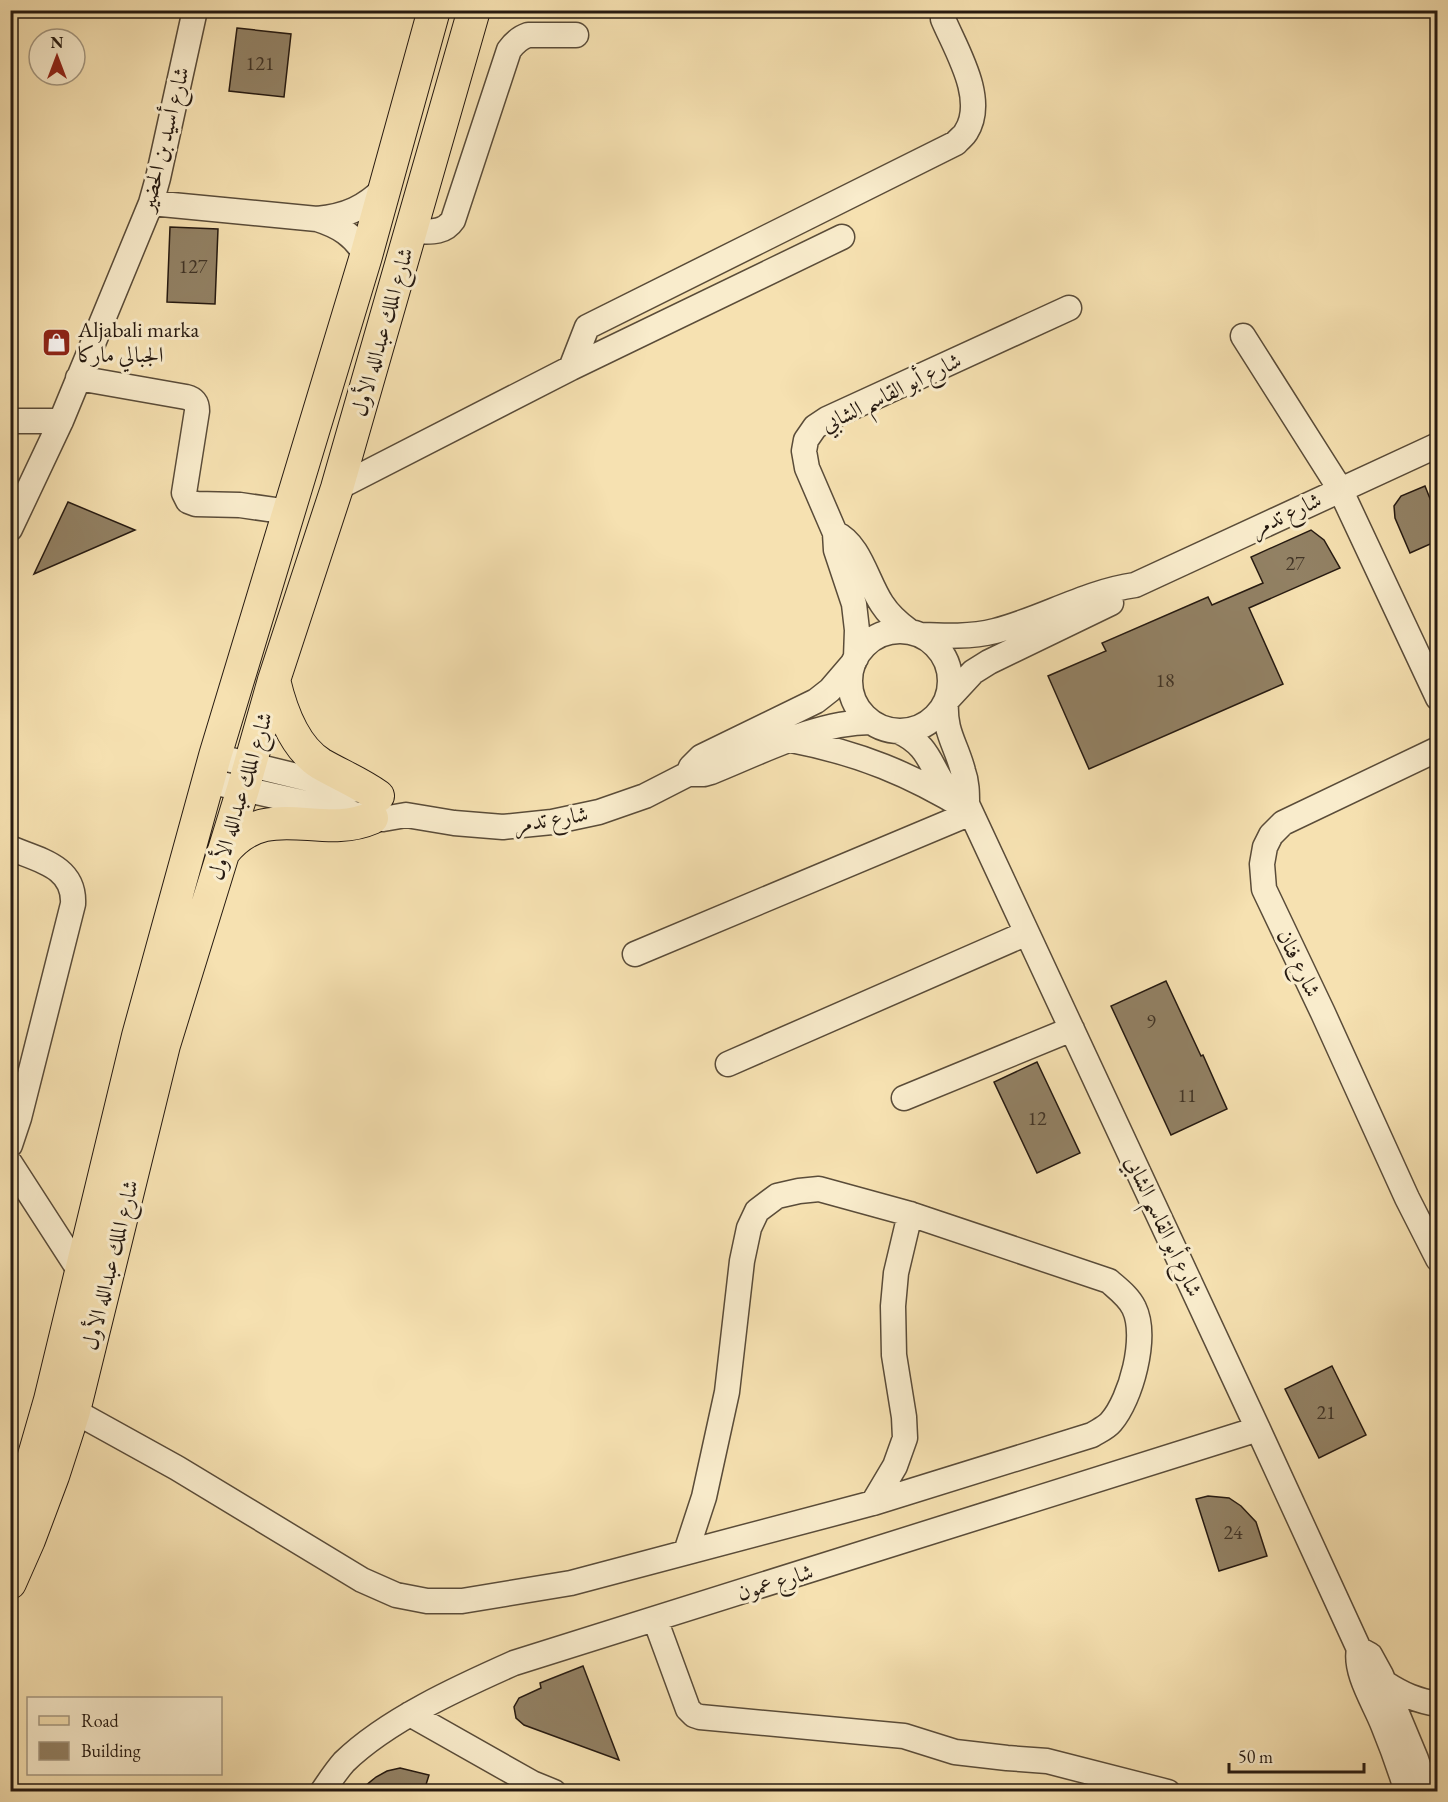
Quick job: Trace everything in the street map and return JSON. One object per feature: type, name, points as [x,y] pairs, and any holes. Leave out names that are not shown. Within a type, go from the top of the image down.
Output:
[{"type":"main road","name":"شارع الملك عبدالله الأول","points":[[10,1583],[53,1476],[81,1273],[138,1036],[212,769],[366,256],[435,10]]},
{"type":"main road","name":"شارع الملك عبدالله الأول","points":[[10,1519],[31,1466],[62,1406],[164,1045],[274,680],[337,488],[474,10]]},
{"type":"main road","points":[[223,853],[230,844],[248,830],[270,823],[351,825],[375,807],[359,783],[319,763],[309,753],[290,726],[274,680]]},
{"type":"street","name":"شارع أسيد بن الحضير","points":[[10,529],[61,421],[151,203],[195,10]]},
{"type":"street","points":[[571,368],[587,327],[956,143],[966,132],[972,116],[971,84],[943,19]]},
{"type":"street","points":[[411,231],[442,230],[453,220],[512,45],[528,35],[576,35]]},
{"type":"street","points":[[151,203],[317,219],[336,217],[362,207],[386,187]]},
{"type":"street","points":[[317,219],[340,227],[349,234],[366,256]]},
{"type":"street","points":[[337,488],[571,368],[842,237]]},
{"type":"street","name":"شارع أبو القاسم الشابي","points":[[855,660],[857,617],[855,604],[836,550],[835,532],[807,468],[804,451],[806,440],[814,428],[826,419],[1069,308]]},
{"type":"street","points":[[1243,336],[1340,489],[1437,698]]},
{"type":"street","points":[[78,378],[193,400],[197,411],[184,493],[188,501],[196,504],[240,505],[289,512]]},
{"type":"street","points":[[10,421],[61,421]]},
{"type":"street","name":"شارع تدمر","points":[[915,633],[958,636],[995,631],[1101,592],[1135,585],[1340,489],[1435,452]]},
{"type":"street","name":"شارع أبو القاسم الشابي","points":[[835,532],[850,544],[883,606],[895,620],[915,633]]},
{"type":"street","name":"شارع تدمر","points":[[947,700],[973,672],[988,662],[1103,608],[1120,598],[1135,585]]},
{"type":"street","points":[[893,631],[915,633],[934,643],[944,655],[950,669],[951,684],[947,700],[938,715],[927,724],[913,730],[884,729],[871,722],[853,700],[850,686],[851,671],[865,645],[878,636],[893,631]]},
{"type":"street","name":"شارع تدمر","points":[[688,774],[691,767],[701,757],[816,701],[830,690],[855,660]]},
{"type":"street","name":"شارع أبو القاسم الشابي","points":[[947,700],[948,729],[963,769],[969,809],[1359,1649],[1358,1661],[1361,1673],[1407,1791]]},
{"type":"street","name":"شارع تدمر","points":[[212,769],[375,807],[383,819],[406,815],[454,823],[503,826],[552,822],[599,812],[645,796],[688,774],[711,772],[830,726],[871,722]]},
{"type":"street","name":"شارع أبو القاسم الشابي","points":[[898,731],[919,744],[951,793],[969,809]]},
{"type":"street","points":[[791,740],[833,749],[884,765],[914,778],[969,809]]},
{"type":"street","name":"شارع فنان","points":[[1437,749],[1283,823],[1271,835],[1265,847],[1262,864],[1264,889],[1437,1259]]},
{"type":"street","points":[[635,954],[969,809]]},
{"type":"street","points":[[10,848],[57,869],[68,880],[73,896],[73,904],[19,1118],[10,1145]]},
{"type":"street","points":[[728,1064],[1027,933]]},
{"type":"street","points":[[904,1098],[1072,1029]]},
{"type":"street","points":[[10,1162],[81,1273]]},
{"type":"street","points":[[62,1406],[177,1468],[362,1580],[396,1595],[427,1601],[462,1601],[571,1583],[873,1503],[1092,1436],[1110,1423],[1124,1401],[1136,1370],[1139,1332],[1135,1309],[1123,1293],[1109,1281],[910,1214],[819,1189],[777,1196],[757,1211],[749,1228],[742,1260],[727,1392],[704,1497],[686,1552]]},
{"type":"street","points":[[873,1503],[895,1466],[905,1438],[894,1354],[893,1306],[896,1273],[910,1214]]},
{"type":"street","name":"شارع عمون","points":[[322,1791],[344,1763],[410,1714],[471,1682],[514,1663],[1258,1429]]},
{"type":"street","points":[[655,1619],[688,1708],[700,1717],[904,1736],[956,1752],[1047,1761],[1168,1791]]},
{"type":"street","name":"شارع أبو القاسم الشابي","points":[[1359,1649],[1370,1655],[1385,1683],[1429,1791]]},
{"type":"street","points":[[1385,1683],[1422,1702],[1437,1704]]},
{"type":"street","points":[[410,1714],[530,1787],[554,1791]]},
{"type":"street","points":[[1429,1791],[1437,1776]]},
{"type":"building","points":[[237,28],[291,34],[284,97],[229,91]]},
{"type":"building","points":[[170,227],[218,229],[215,304],[167,302]]},
{"type":"building","points":[[1425,486],[1437,516],[1437,541],[1410,553],[1395,518],[1394,506],[1401,496]]},
{"type":"building","points":[[68,502],[135,530],[34,574]]},
{"type":"building","points":[[1311,530],[1324,540],[1340,568],[1249,608],[1283,684],[1089,769],[1048,676],[1106,651],[1102,643],[1208,597],[1212,605],[1263,583],[1251,557]]},
{"type":"building","points":[[1166,981],[1227,1109],[1171,1135],[1111,1006]]},
{"type":"building","points":[[1037,1062],[1080,1153],[1037,1173],[994,1082]]},
{"type":"building","points":[[1332,1366],[1366,1435],[1319,1458],[1285,1389]]},
{"type":"building","points":[[1208,1496],[1229,1498],[1241,1506],[1256,1522],[1267,1556],[1219,1571],[1196,1499]]},
{"type":"building","points":[[583,1666],[619,1760],[524,1725],[516,1718],[514,1707],[519,1698],[541,1688],[540,1683]]},
{"type":"building","points":[[400,1768],[429,1775],[424,1791],[359,1791],[376,1777]]},
{"type":"place","name":"Aljabali marka الجبالي ماركا","points":[[57,342]]}]
